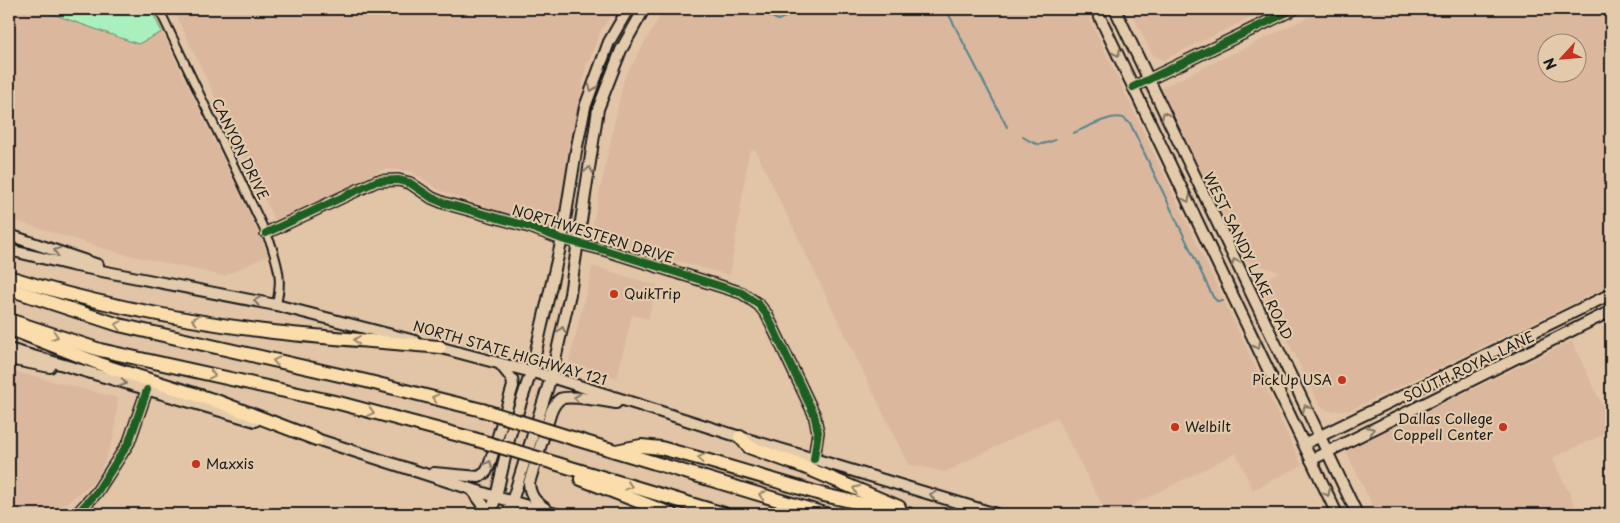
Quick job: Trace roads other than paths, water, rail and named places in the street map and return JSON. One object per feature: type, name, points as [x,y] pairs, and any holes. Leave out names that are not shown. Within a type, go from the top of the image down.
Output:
[{"type":"highway","points":[[9,277],[73,296],[218,324],[307,336],[440,347]]},
{"type":"highway","points":[[9,289],[119,325],[366,381],[482,410],[825,514]]},
{"type":"highway","points":[[9,320],[100,350],[340,403],[474,439],[724,514]]},
{"type":"highway","points":[[9,328],[108,368],[219,402],[316,439]]},
{"type":"highway","points":[[740,438],[749,447],[802,466],[917,514]]},
{"type":"highway","points":[[616,451],[641,446],[661,448],[824,495],[908,514]]},
{"type":"highway","points":[[545,460],[554,468],[671,514]]},
{"type":"main road","points":[[489,514],[496,497],[510,435],[537,349],[562,239],[585,107],[609,42],[628,9]]},
{"type":"main road","points":[[508,514],[551,377],[570,294],[598,109],[621,50],[644,9]]},
{"type":"main road","points":[[1096,9],[1337,514]]},
{"type":"main road","name":"WEST SANDY LAKE ROAD","points":[[1115,9],[1357,514]]},
{"type":"main road","points":[[1133,87],[1294,9]]},
{"type":"main road","name":"NORTHWESTERN DRIVE","points":[[266,233],[377,181],[388,180],[410,183],[432,198],[444,203],[530,227],[562,239],[605,250],[742,293],[759,305],[767,315],[817,423],[818,432],[814,458]]},
{"type":"main road","points":[[9,235],[154,281]]},
{"type":"main road","name":"NORTH STATE HIGHWAY 121","points":[[9,250],[71,265],[276,305],[440,347],[551,377],[740,438],[814,458],[996,514]]},
{"type":"main road","name":"SOUTH ROYAL LANE","points":[[1304,444],[1611,294]]},
{"type":"main road","points":[[1240,309],[1255,302]]},
{"type":"main road","name":"SOUTH ROYAL LANE","points":[[1312,460],[1611,311]]},
{"type":"main road","points":[[1536,330],[1543,345]]},
{"type":"main road","points":[[9,349],[316,439],[471,490],[554,514]]},
{"type":"main road","points":[[513,367],[525,363],[537,349]]},
{"type":"main road","points":[[556,356],[561,371],[572,384]]},
{"type":"main road","points":[[9,360],[94,375]]},
{"type":"main road","points":[[413,471],[472,477],[479,477],[486,472],[513,386],[512,379],[498,363]]},
{"type":"main road","points":[[78,514],[97,492],[129,442],[147,390]]},
{"type":"main road","points":[[554,514],[532,498],[530,484],[551,412],[558,400],[568,397],[642,406]]},
{"type":"main road","points":[[471,490],[489,514]]},
{"type":"main road","points":[[517,514],[523,512],[554,514]]},
{"type":"street","name":"CANYON DRIVE","points":[[159,9],[271,244],[279,272],[280,292],[276,305]]},
{"type":"waterway","points":[[668,9],[676,11]]},
{"type":"waterway","points":[[755,9],[778,20],[792,14]]},
{"type":"waterway","points":[[946,9],[1007,127]]},
{"type":"waterway","points":[[1074,133],[1112,118],[1123,118],[1130,123],[1213,297],[1217,301],[1223,301]]},
{"type":"waterway","points":[[1023,137],[1039,144],[1055,140]]},
{"type":"place","name":"QuikTrip","points":[[614,294]]},
{"type":"place","name":"PickUp USA","points":[[1342,380]]},
{"type":"place","name":"Welbilt","points":[[1175,427]]},
{"type":"place","name":"Dallas College Coppell Center","points":[[1503,427]]},
{"type":"place","name":"Maxxis","points":[[196,464]]}]
